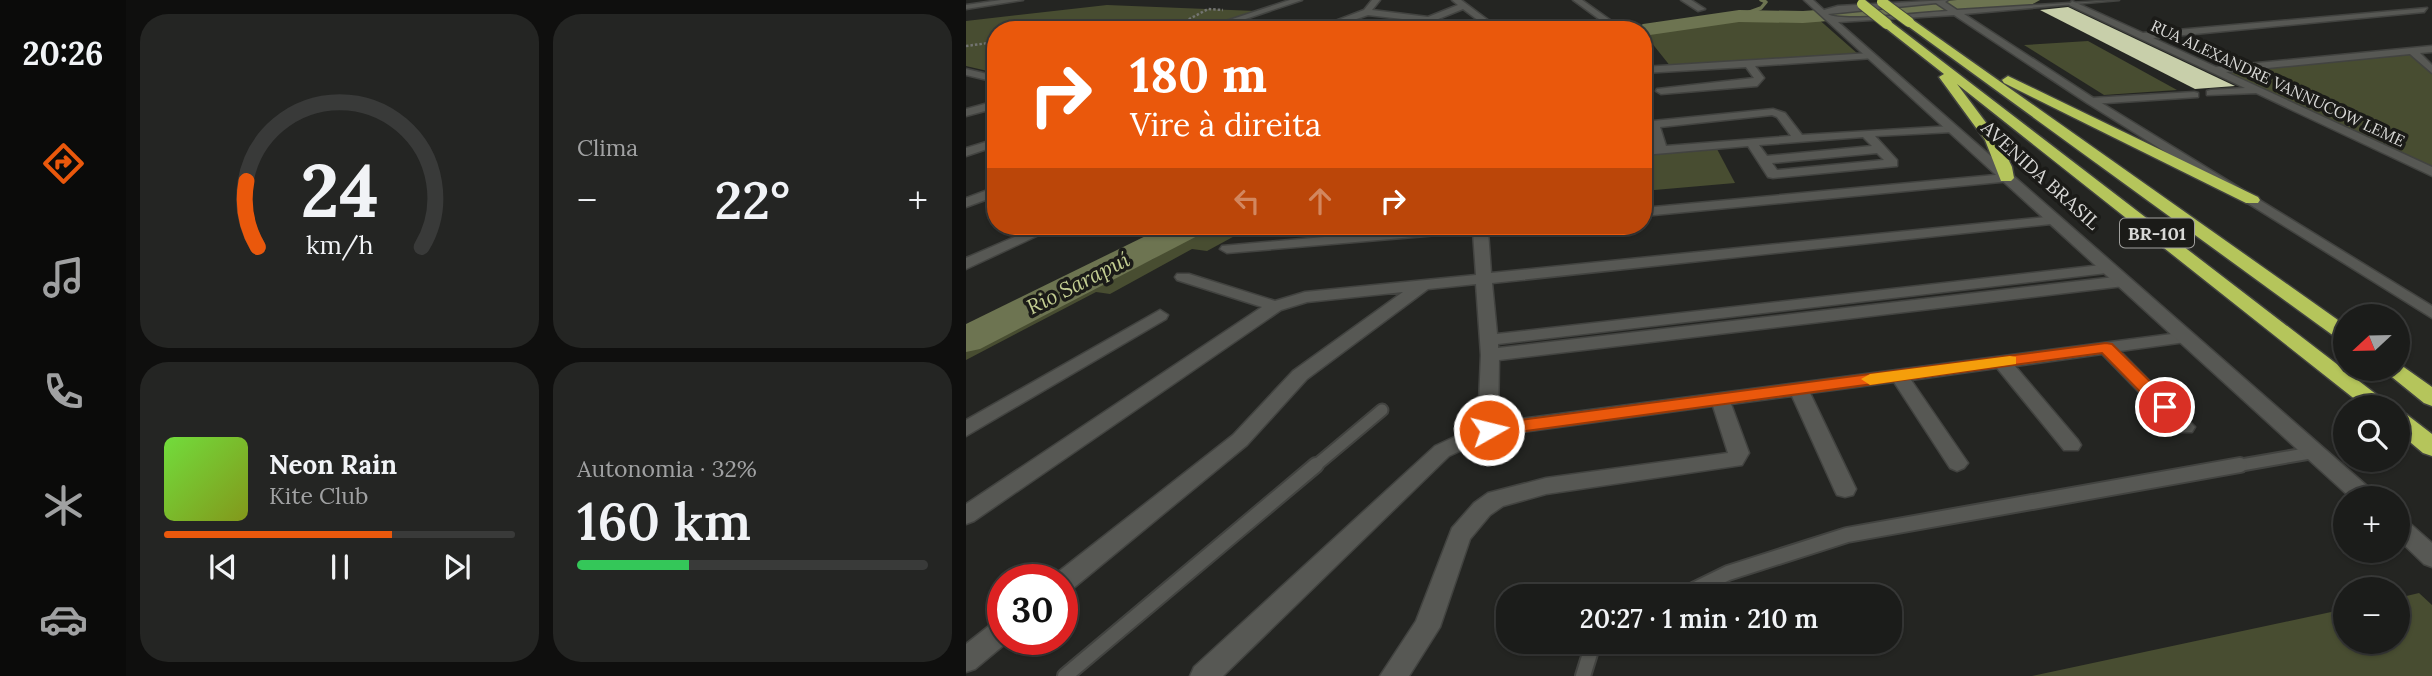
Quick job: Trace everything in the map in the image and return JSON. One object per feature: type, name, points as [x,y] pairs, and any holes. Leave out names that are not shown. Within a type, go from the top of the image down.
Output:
[{"type":"highway","name":"AVENIDA BRASIL","points":[[1881,1],[2333,326]]},
{"type":"highway","name":"AVENIDA BRASIL","points":[[1859,2],[2365,395]]},
{"type":"highway","points":[[1953,53],[2252,200]]},
{"type":"highway","points":[[1932,58],[1998,151],[2007,170],[2006,178]]},
{"type":"highway","points":[[2410,382],[2432,398]]},
{"type":"highway","points":[[2410,430],[2432,447]]},
{"type":"street","points":[[970,7],[999,0]]},
{"type":"street","points":[[970,7],[1018,0]]},
{"type":"street","points":[[1232,21],[1298,0]]},
{"type":"street","points":[[1367,12],[1376,0]]},
{"type":"street","points":[[1577,0],[1606,21]]},
{"type":"street","points":[[1685,0],[1702,9]]},
{"type":"street","name":"AVENIDA BRASIL","points":[[1808,0],[2353,486]]},
{"type":"street","points":[[1825,15],[1857,20],[2115,0]]},
{"type":"street","points":[[1825,15],[1838,8],[1941,1],[2091,101],[2432,313]]},
{"type":"street","points":[[1342,21],[1367,12],[1429,20],[1460,3],[1484,21]]},
{"type":"street","name":"RUA ALEXANDRE VANNUCOW LEME","points":[[2072,3],[2432,172]]},
{"type":"street","points":[[2391,3],[2428,11]]},
{"type":"street","points":[[2141,36],[2428,11]]},
{"type":"street","points":[[2212,70],[2432,49]]},
{"type":"street","points":[[2411,50],[2432,70]]},
{"type":"street","points":[[1652,66],[1749,64],[1871,56]]},
{"type":"street","points":[[1661,91],[1757,83],[1759,78],[1749,64]]},
{"type":"street","points":[[966,72],[987,77]]},
{"type":"street","points":[[966,80],[981,75]]},
{"type":"street","points":[[2211,93],[2256,90]]},
{"type":"street","points":[[2091,101],[2194,95]]},
{"type":"street","points":[[966,114],[987,107]]},
{"type":"street","points":[[1661,150],[1654,133],[1787,123],[1799,139]]},
{"type":"street","points":[[1652,150],[1949,126]]},
{"type":"street","points":[[1751,142],[1769,172],[1778,174],[1890,165],[1893,160],[1866,133]]},
{"type":"street","points":[[966,152],[987,145]]},
{"type":"street","points":[[1652,211],[2006,178]]},
{"type":"street","points":[[966,202],[987,194]]},
{"type":"street","points":[[971,505],[1275,306],[1334,292],[2046,221]]},
{"type":"street","points":[[966,264],[1031,235]]},
{"type":"street","points":[[1227,249],[1394,235]]},
{"type":"street","points":[[1488,235],[1485,277],[1490,348],[1489,430]]},
{"type":"street","points":[[1490,348],[2117,275]]},
{"type":"street","points":[[1182,277],[1275,306]]},
{"type":"street","points":[[1078,570],[1240,440],[1300,375],[1424,284]]},
{"type":"street","points":[[966,429],[1160,315]]},
{"type":"street","points":[[1204,676],[1442,451],[1489,430],[2187,337]]},
{"type":"street","points":[[2106,348],[2185,427]]},
{"type":"street","points":[[2002,362],[2071,445]]},
{"type":"street","points":[[1899,376],[1957,463]]},
{"type":"street","points":[[1798,389],[1845,489]]},
{"type":"street","points":[[1394,676],[1427,627],[1460,535],[1482,509],[1496,499],[1546,486],[1735,460],[1739,453],[1720,399]]},
{"type":"street","points":[[2410,537],[2432,557]]},
{"type":"street","points":[[966,660],[987,643]]},
{"type":"lane","points":[[1065,676],[1382,410]]},
{"type":"lane","points":[[1706,584],[1728,573],[1847,535],[2316,452]]},
{"type":"lane","points":[[1583,676],[1590,654]]},
{"type":"path","points":[[966,46],[987,43]]},
{"type":"green space","points":[[1107,5],[1256,11],[1224,21],[987,21],[987,71],[966,66],[966,21]]},
{"type":"green space","points":[[1816,17],[1858,54],[1671,67],[1652,43],[1652,34],[1753,18]]},
{"type":"green space","points":[[2088,41],[2177,90],[2104,95],[2024,45]]},
{"type":"green space","points":[[2411,50],[2432,70],[2432,172],[2212,70]]},
{"type":"green space","points":[[1717,149],[1735,183],[1652,190],[1652,154]]},
{"type":"green space","points":[[1190,235],[1236,235],[1207,251],[1192,249],[1110,294],[1096,292],[966,360],[966,348],[1153,259]]},
{"type":"green space","points":[[2419,593],[2432,605],[2432,676],[2032,676],[2333,612],[2333,654],[2410,654],[2410,595]]},
{"type":"building","points":[[2068,7],[2235,86],[2195,89],[2040,10]]},
{"type":"waterway","name":"Rio Sarapuí","points":[[1739,16],[1761,8],[1766,2],[1761,0]]},
{"type":"waterway","name":"Rio Sarapuí","points":[[1652,29],[1739,16],[1803,17],[2031,0]]},
{"type":"waterway","name":"Rio Sarapuí","points":[[966,340],[1173,235]]},
{"type":"slow traffic","points":[[1870,379],[2010,361]]},
{"type":"route","points":[[1489,430],[2106,348],[2165,407]]}]
